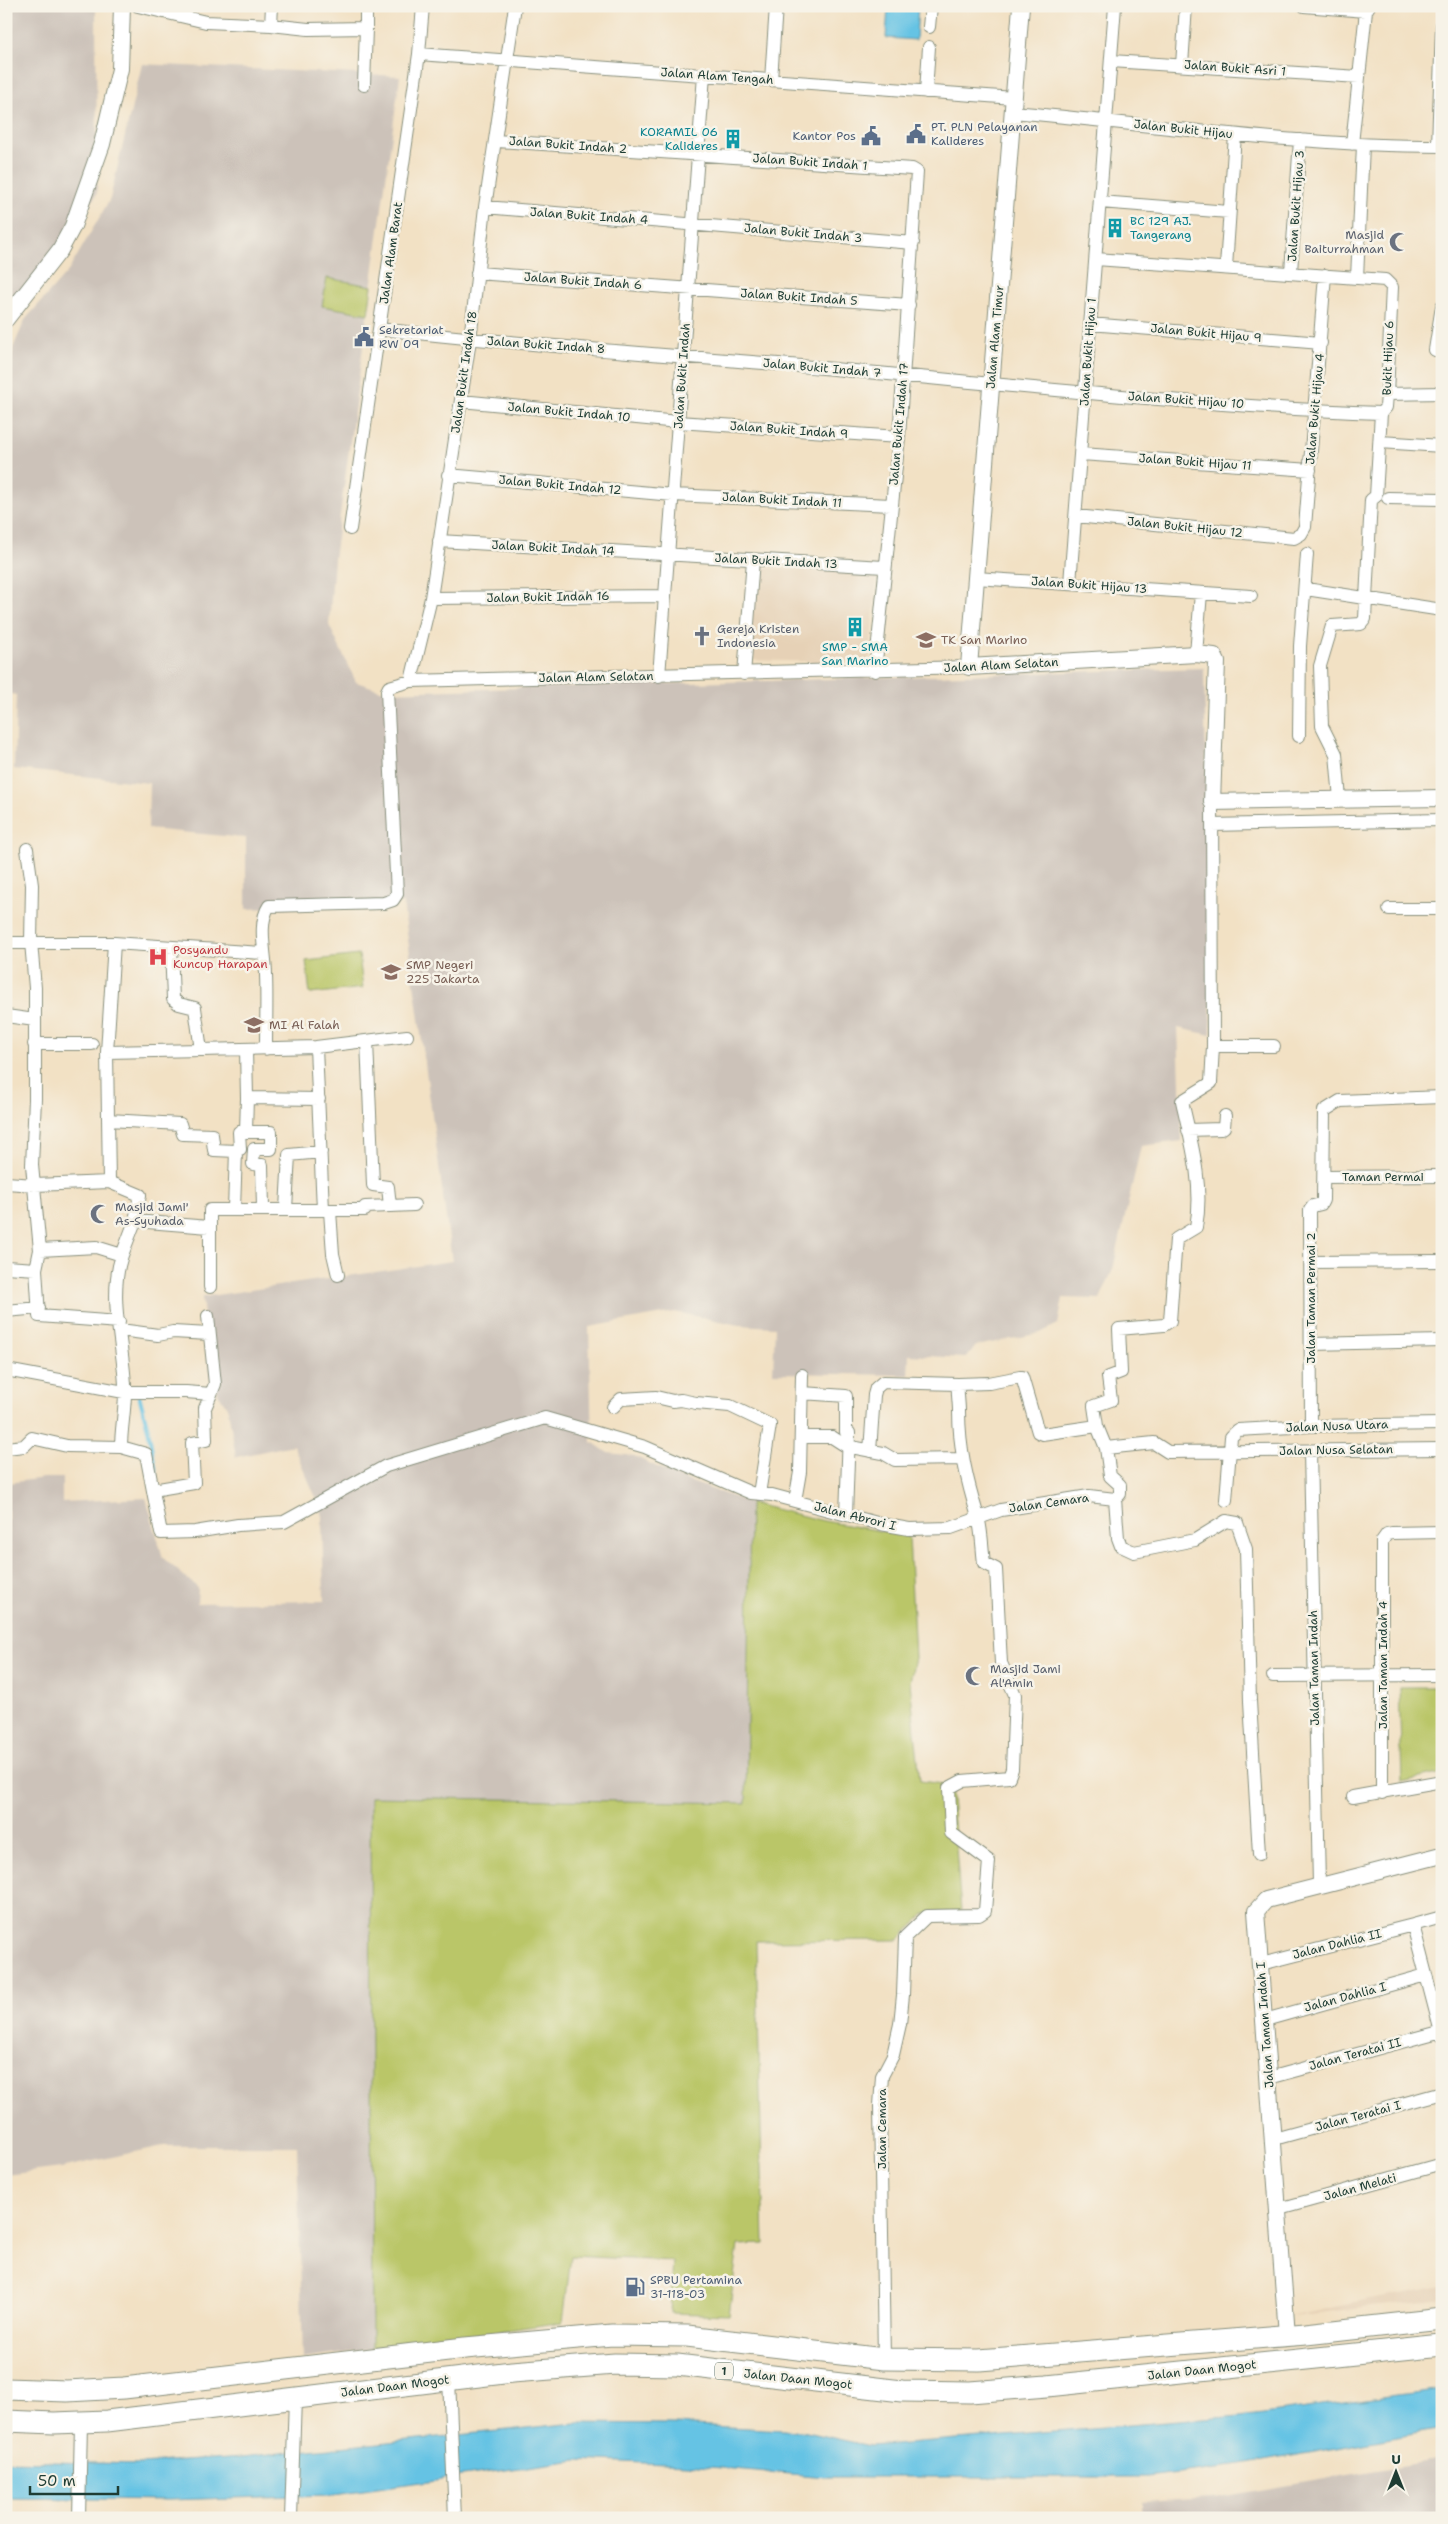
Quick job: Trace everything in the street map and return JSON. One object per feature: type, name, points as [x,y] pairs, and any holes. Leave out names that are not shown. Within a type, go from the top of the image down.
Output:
[{"type":"highway","points":[[6,2389],[67,2391],[124,2388],[400,2355],[586,2336],[651,2334],[884,2358],[979,2360],[1287,2335],[1442,2319]]},
{"type":"highway","points":[[755,2375],[762,2373],[770,2362],[767,2349],[761,2344]]},
{"type":"highway","name":"Jalan Daan Mogot","points":[[6,2421],[81,2423],[294,2407],[449,2379],[615,2364],[677,2365],[902,2391],[970,2392],[1047,2386],[1442,2345]]},
{"type":"highway","points":[[808,2381],[802,2377],[798,2364],[805,2353],[812,2351]]},
{"type":"street","points":[[6,319],[60,250],[73,226],[102,144],[120,69],[122,6]]},
{"type":"street","points":[[138,6],[206,22],[308,29],[366,28]]},
{"type":"street","points":[[271,25],[272,6]]},
{"type":"street","points":[[364,85],[366,6]]},
{"type":"street","name":"Jalan Alam Barat","points":[[350,529],[419,54],[423,6]]},
{"type":"street","name":"Jalan Bukit Indah 18","points":[[411,681],[431,598],[448,474],[470,340],[485,207],[515,6]]},
{"type":"street","points":[[770,80],[776,6]]},
{"type":"street","points":[[929,27],[930,6]]},
{"type":"street","name":"Jalan Alam Timur","points":[[969,667],[1022,6]]},
{"type":"street","name":"Jalan Bukit Hijau 1","points":[[1070,583],[1115,6]]},
{"type":"street","points":[[1182,65],[1186,6]]},
{"type":"street","points":[[1304,6],[1368,9],[1359,77],[1356,278]]},
{"type":"street","points":[[1440,146],[1442,25]]},
{"type":"street","points":[[926,92],[929,47]]},
{"type":"street","name":"Jalan Alam Tengah","points":[[419,54],[926,92],[1014,105]]},
{"type":"street","name":"Jalan Bukit Asri 1","points":[[1111,61],[1359,77]]},
{"type":"street","name":"Jalan Bukit Indah","points":[[659,676],[704,76]]},
{"type":"street","name":"Jalan Bukit Hijau","points":[[1014,105],[1106,121],[1235,135],[1358,144],[1440,146]]},
{"type":"street","points":[[1226,267],[1235,135]]},
{"type":"street","name":"Jalan Bukit Hijau 3","points":[[1291,272],[1300,140]]},
{"type":"street","name":"Jalan Bukit Indah 2","points":[[496,141],[698,154]]},
{"type":"street","name":"Jalan Bukit Indah 1","points":[[698,154],[912,169],[917,172],[918,176]]},
{"type":"street","name":"Jalan Bukit Indah 17","points":[[874,671],[899,437],[918,176]]},
{"type":"street","points":[[1100,202],[1229,212]]},
{"type":"street","name":"Jalan Bukit Indah 4","points":[[485,207],[693,224]]},
{"type":"street","name":"Jalan Bukit Indah 3","points":[[693,224],[914,243]]},
{"type":"street","name":"Bukit Hijau 6","points":[[1096,259],[1385,280],[1392,287],[1386,407],[1381,413],[1382,497],[1371,500],[1365,619],[1361,624],[1332,626],[1320,666],[1322,726],[1336,754],[1340,798]]},
{"type":"street","name":"Jalan Bukit Indah 6","points":[[478,273],[688,290]]},
{"type":"street","name":"Jalan Bukit Hijau 4","points":[[1294,538],[1301,534],[1304,527],[1316,410],[1325,275]]},
{"type":"street","name":"Jalan Bukit Indah 5","points":[[688,290],[909,305]]},
{"type":"street","points":[[1439,350],[1442,306]]},
{"type":"street","name":"Jalan Bukit Hijau 9","points":[[1090,324],[1321,343]]},
{"type":"street","name":"Jalan Bukit Indah 8","points":[[380,329],[470,340],[683,356]]},
{"type":"street","name":"Jalan Bukit Indah 7","points":[[683,356],[991,384]]},
{"type":"street","name":"Jalan Bukit Hijau 10","points":[[991,384],[1085,393],[1381,413]]},
{"type":"street","points":[[1387,394],[1442,393]]},
{"type":"street","name":"Jalan Bukit Indah 10","points":[[461,401],[678,422]]},
{"type":"street","name":"Jalan Bukit Indah 9","points":[[678,422],[899,437]]},
{"type":"street","points":[[1380,442],[1442,446]]},
{"type":"street","name":"Jalan Bukit Hijau 11","points":[[1080,454],[1310,470]]},
{"type":"street","name":"Jalan Bukit Indah 12","points":[[448,474],[673,495]]},
{"type":"street","name":"Jalan Bukit Indah 11","points":[[673,495],[891,506]]},
{"type":"street","points":[[1382,497],[1442,499]]},
{"type":"street","name":"Jalan Bukit Hijau 12","points":[[1076,516],[1294,538]]},
{"type":"street","name":"Jalan Bukit Indah 14","points":[[438,542],[668,556]]},
{"type":"street","points":[[1299,736],[1300,646],[1306,589],[1307,554]]},
{"type":"street","name":"Jalan Bukit Indah 13","points":[[668,556],[884,567]]},
{"type":"street","points":[[744,674],[753,560]]},
{"type":"street","name":"Jalan Bukit Hijau 13","points":[[976,578],[1251,596]]},
{"type":"street","points":[[1306,589],[1365,596],[1442,610]]},
{"type":"street","points":[[1196,654],[1201,593]]},
{"type":"street","name":"Jalan Bukit Indah 16","points":[[431,598],[665,596]]},
{"type":"street","name":"Jalan Alam Selatan","points":[[263,953],[264,924],[268,906],[384,903],[393,900],[397,894],[386,691],[395,684],[411,681],[874,671],[1196,654],[1214,656],[1217,662],[1212,802]]},
{"type":"street","points":[[1259,1854],[1250,1702],[1246,1549],[1237,1523],[1226,1521],[1196,1540],[1134,1552],[1121,1546],[1118,1538],[1115,1499],[1120,1494],[1120,1484],[1110,1476],[1106,1448],[1097,1426],[1094,1406],[1110,1400],[1108,1377],[1121,1372],[1119,1329],[1164,1325],[1170,1321],[1176,1239],[1196,1227],[1198,1213],[1197,1181],[1182,1101],[1211,1083],[1213,1046],[1212,802],[1340,798],[1442,798]]},
{"type":"street","points":[[1212,825],[1442,820]]},
{"type":"street","points":[[27,849],[32,885],[31,942],[35,1020],[35,1116],[32,1165],[40,1250],[36,1269],[40,1316],[51,1319],[75,1318],[158,1335],[174,1332],[208,1334]]},
{"type":"street","points":[[1389,909],[1442,909]]},
{"type":"street","points":[[6,943],[114,943],[263,953],[266,972],[266,1049]]},
{"type":"street","points":[[114,943],[107,1052],[109,1120],[114,1184]]},
{"type":"street","points":[[171,947],[174,998],[179,1004],[195,1008],[201,1050]]},
{"type":"street","points":[[6,1016],[35,1020]]},
{"type":"street","points":[[107,1052],[316,1047],[407,1036]]},
{"type":"street","points":[[367,1041],[373,1185],[388,1187],[390,1206]]},
{"type":"street","points":[[34,1044],[92,1044]]},
{"type":"street","points":[[1213,1046],[1274,1046]]},
{"type":"street","points":[[316,1047],[326,1210],[338,1275]]},
{"type":"street","points":[[246,1049],[246,1131]]},
{"type":"street","points":[[1324,1177],[1324,1111],[1340,1101],[1442,1097]]},
{"type":"street","points":[[247,1098],[318,1099]]},
{"type":"street","points":[[1188,1130],[1221,1130],[1224,1127],[1225,1116]]},
{"type":"street","points":[[109,1120],[180,1124],[183,1134],[212,1136],[213,1150],[236,1151],[240,1149],[240,1132],[271,1133],[271,1149],[254,1149],[253,1164],[262,1166],[263,1209]]},
{"type":"street","points":[[234,1209],[236,1151]]},
{"type":"street","points":[[286,1209],[287,1158],[292,1154],[321,1152]]},
{"type":"street","name":"Taman Permai","points":[[1324,1177],[1442,1176]]},
{"type":"street","name":"Jalan Taman Permai 2","points":[[1311,1426],[1310,1210],[1313,1206],[1321,1204],[1323,1200],[1324,1177]]},
{"type":"street","points":[[6,1183],[35,1186],[114,1184],[140,1195],[135,1221],[118,1267],[119,1326],[130,1390],[121,1447]]},
{"type":"street","points":[[210,1287],[210,1210],[365,1210],[366,1207],[414,1205]]},
{"type":"street","points":[[135,1221],[209,1227]]},
{"type":"street","points":[[40,1250],[96,1247],[122,1255]]},
{"type":"street","points":[[1310,1262],[1442,1261]]},
{"type":"street","points":[[6,1267],[36,1269]]},
{"type":"street","points":[[6,1312],[39,1308]]},
{"type":"street","points":[[6,1448],[24,1446],[32,1438],[67,1446],[121,1447],[146,1454],[156,1490],[194,1483],[192,1443],[206,1440],[205,1408],[215,1384],[208,1334],[208,1316]]},
{"type":"street","points":[[1311,1344],[1442,1341]]},
{"type":"street","points":[[6,1370],[130,1390],[212,1394]]},
{"type":"street","points":[[796,1501],[802,1437],[802,1375]]},
{"type":"street","points":[[870,1450],[871,1409],[876,1388],[880,1384],[888,1382],[989,1383],[1022,1377],[1038,1432],[1042,1434],[1097,1426]]},
{"type":"street","points":[[958,1384],[959,1439],[962,1460],[967,1468],[974,1508],[978,1517]]},
{"type":"street","points":[[802,1393],[846,1396],[846,1432],[849,1433],[850,1447],[846,1515]]},
{"type":"street","points":[[613,1407],[621,1399],[656,1397],[673,1401],[681,1400],[731,1406],[770,1425],[760,1494]]},
{"type":"street","name":"Jalan Abrori I","points":[[156,1490],[165,1533],[284,1522],[386,1466],[545,1418],[645,1447],[752,1493],[796,1501],[846,1515],[909,1529],[951,1528],[978,1517]]},
{"type":"street","name":"Jalan Nusa Utara","points":[[1229,1452],[1233,1433],[1311,1426],[1442,1424]]},
{"type":"street","points":[[802,1437],[832,1437],[850,1447],[884,1453],[895,1460],[962,1460]]},
{"type":"street","name":"Jalan Nusa Selatan","points":[[1106,1448],[1154,1443],[1168,1452],[1442,1448]]},
{"type":"street","name":"Jalan Taman Indah","points":[[1310,1451],[1319,1885]]},
{"type":"street","points":[[1226,1500],[1229,1452]]},
{"type":"street","name":"Jalan Cemara","points":[[884,2358],[880,2106],[882,2076],[893,2055],[900,2024],[905,1937],[927,1916],[980,1915],[983,1913],[986,1907],[989,1861],[952,1833],[949,1788],[962,1781],[1009,1777],[1012,1769],[1014,1695],[1000,1663],[997,1574],[996,1569],[984,1563],[978,1517],[1002,1510],[1089,1496],[1115,1499]]},
{"type":"street","name":"Jalan Taman Indah 4","points":[[1382,1793],[1384,1537],[1392,1533],[1442,1532]]},
{"type":"street","points":[[1273,1676],[1442,1675]]},
{"type":"street","points":[[1353,1797],[1442,1781]]},
{"type":"street","name":"Jalan Taman Indah I","points":[[1287,2335],[1256,1911],[1266,1900],[1319,1885],[1442,1856]]},
{"type":"street","name":"Jalan Dahlia II","points":[[1261,1964],[1442,1917]]},
{"type":"street","points":[[1413,1925],[1441,2032]]},
{"type":"street","name":"Jalan Dahlia I","points":[[1265,2020],[1426,1975]]},
{"type":"street","name":"Jalan Teratai II","points":[[1269,2078],[1441,2032]]},
{"type":"street","name":"Jalan Teratai I","points":[[1274,2139],[1442,2093]]},
{"type":"street","name":"Jalan Melati","points":[[1279,2209],[1442,2164]]},
{"type":"street","points":[[449,2379],[454,2513]]},
{"type":"street","points":[[291,2518],[294,2407]]},
{"type":"street","points":[[79,2518],[81,2423]]},
{"type":"shaded area","points":[[6,6],[96,6],[97,193],[59,261],[15,308],[6,328]]},
{"type":"shaded area","points":[[142,64],[400,76],[334,559],[329,625],[356,682],[387,692],[1204,668],[1211,1035],[1178,1028],[1182,1141],[1141,1146],[1113,1269],[1100,1299],[1063,1298],[1058,1324],[1040,1333],[976,1346],[966,1358],[909,1355],[908,1375],[773,1373],[775,1327],[739,1325],[675,1312],[589,1327],[592,1442],[608,1453],[634,1456],[680,1478],[750,1503],[746,1803],[370,1798],[372,2349],[303,2359],[297,2146],[163,2146],[61,2168],[6,2175],[8,1483],[44,1478],[62,1478],[62,1502],[146,1498],[163,1558],[198,1588],[197,1603],[324,1601],[322,1516],[318,1502],[293,1445],[236,1457],[228,1409],[211,1382],[202,1297],[452,1261],[403,903],[246,909],[246,838],[148,829],[149,783],[14,769],[16,695],[6,693],[6,406],[13,348],[25,320],[69,270],[110,199]]},
{"type":"shaded area","points":[[753,567],[877,574],[869,663],[744,660]]},
{"type":"shaded area","points":[[1442,2286],[1442,2299],[1283,2317]]},
{"type":"shaded area","points":[[1442,2459],[1442,2518],[1142,2518],[1142,2502],[1214,2498]]},
{"type":"green space","points":[[327,278],[372,286],[368,314],[322,306]]},
{"type":"green space","points":[[359,955],[363,988],[310,994],[306,961]]},
{"type":"green space","points":[[750,1503],[824,1521],[909,1536],[915,1658],[910,1682],[920,1781],[951,1785],[961,1911],[924,1914],[899,1940],[756,1941],[764,2244],[738,2245],[729,2315],[670,2313],[673,2261],[571,2256],[563,2322],[372,2349],[370,1797],[746,1803]]},
{"type":"green space","points":[[1399,1687],[1442,1687],[1442,1773],[1402,1782]]},
{"type":"water","points":[[888,6],[918,6],[916,40],[886,38]]},
{"type":"water","points":[[1442,2389],[1442,2429],[1241,2465],[1146,2477],[825,2477],[687,2465],[577,2460],[328,2495],[169,2500],[6,2498],[6,2461],[141,2464],[241,2457],[576,2423],[675,2424],[801,2431],[870,2446],[1240,2416]]},
{"type":"waterway","points":[[139,1395],[148,1429],[156,1473]]},
{"type":"place","name":"PT. PLN Pelayanan Kalideres","points":[[916,134]]},
{"type":"place","name":"Kantor Pos","points":[[871,136]]},
{"type":"place","name":"KORAMIL 06 Kalideres","points":[[733,139]]},
{"type":"place","name":"BC 129 AJ. Tangerang","points":[[1115,228]]},
{"type":"place","name":"Masjid Baiturrahman","points":[[1399,242]]},
{"type":"place","name":"Sekretariat RW 09","points":[[364,337]]},
{"type":"place","name":"SMP - SMA San Marino","points":[[855,627]]},
{"type":"place","name":"Gereja Kristen Indonesia","points":[[702,636]]},
{"type":"place","name":"TK San Marino","points":[[926,640]]},
{"type":"place","name":"Posyandu Kuncup Harapan","points":[[158,957]]},
{"type":"place","name":"SMP Negeri 225 Jakarta","points":[[391,972]]},
{"type":"place","name":"MI Al Falah","points":[[254,1025]]},
{"type":"place","name":"Masjid Jami' As-Syuhada","points":[[100,1214]]},
{"type":"place","name":"Masjid Jami Al'Amin","points":[[975,1676]]},
{"type":"place","name":"SPBU Pertamina 31-118-03","points":[[635,2287]]}]
